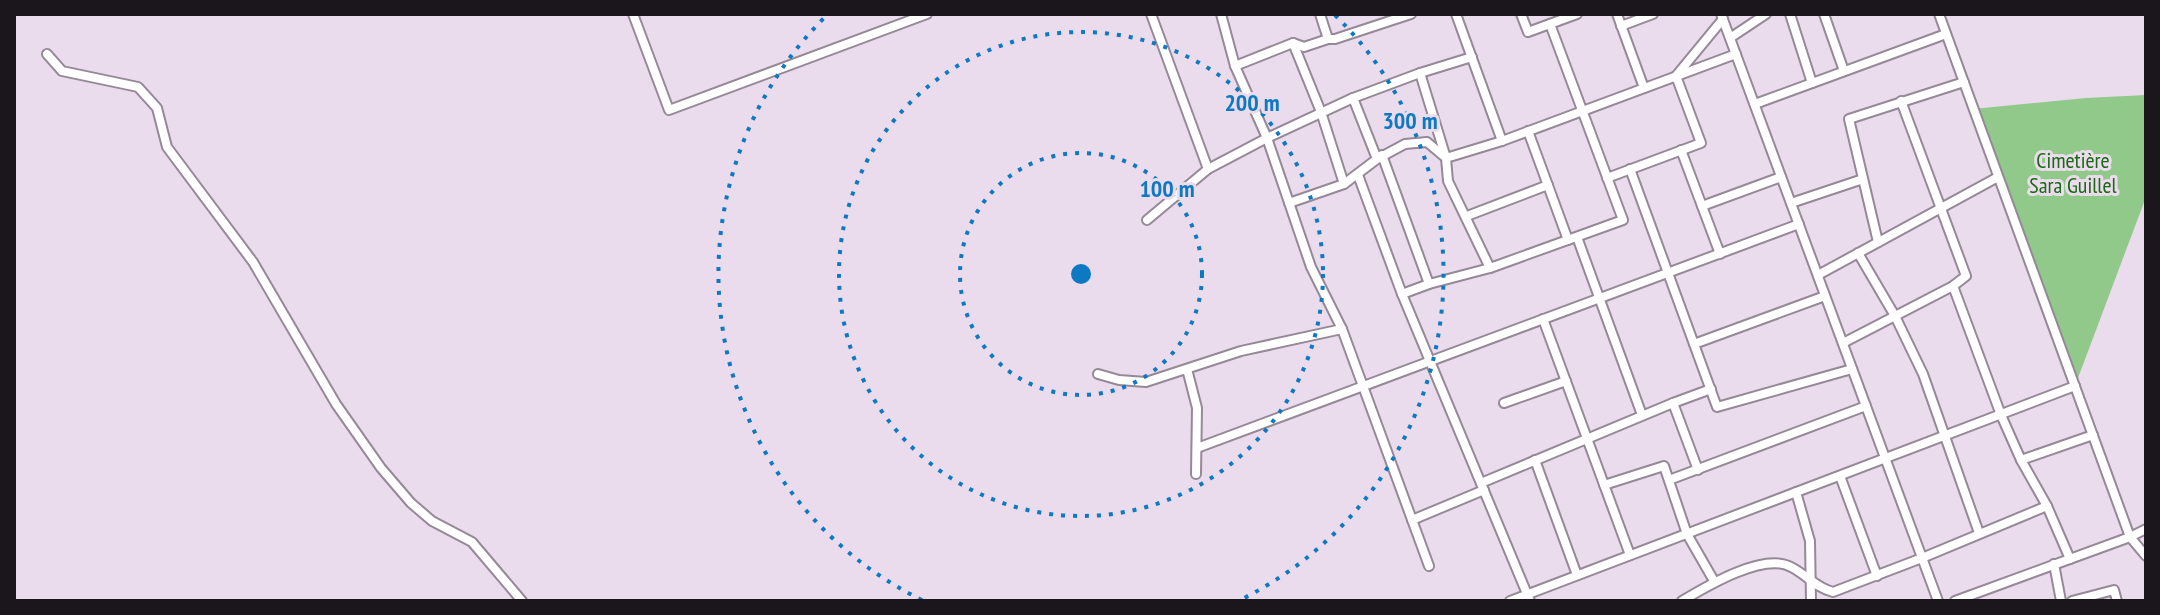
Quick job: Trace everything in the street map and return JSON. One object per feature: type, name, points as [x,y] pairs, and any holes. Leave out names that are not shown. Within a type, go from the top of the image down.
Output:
[{"type":"street","points":[[633,14],[669,110],[927,14]]},
{"type":"street","points":[[1151,14],[1208,169]]},
{"type":"street","points":[[1221,14],[1235,66],[1267,138],[1311,267],[1342,329],[1429,566]]},
{"type":"street","points":[[1320,14],[1328,39]]},
{"type":"street","points":[[1235,66],[1293,43],[1304,47],[1385,18],[1411,14]]},
{"type":"street","points":[[1456,14],[1502,141]]},
{"type":"street","points":[[1521,14],[1528,32],[1577,14]]},
{"type":"street","points":[[1617,14],[1644,88]]},
{"type":"street","points":[[1730,38],[1766,14]]},
{"type":"street","points":[[1790,14],[1812,83]]},
{"type":"street","points":[[1824,14],[1844,71]]},
{"type":"street","points":[[1939,14],[2130,537],[2146,556]]},
{"type":"street","points":[[1621,26],[1648,15]]},
{"type":"street","points":[[1722,17],[1938,601]]},
{"type":"street","points":[[1676,76],[1722,17]]},
{"type":"street","points":[[1402,294],[1490,268],[1623,220],[1550,24]]},
{"type":"street","points":[[1755,104],[1946,34]]},
{"type":"street","points":[[1293,43],[1321,112],[1344,184]]},
{"type":"street","points":[[47,54],[62,71],[138,87],[148,96],[160,115],[167,147],[253,262],[336,404],[381,468],[411,503],[432,521],[472,542],[522,601]]},
{"type":"street","points":[[1446,158],[1502,141],[1736,54]]},
{"type":"street","points":[[1147,220],[1208,169],[1267,138],[1353,98],[1472,57]]},
{"type":"street","points":[[1420,73],[1446,158],[1448,181],[1490,268]]},
{"type":"street","points":[[1607,178],[1701,143],[1676,76]]},
{"type":"street","points":[[1878,242],[1849,119],[1964,82]]},
{"type":"street","points":[[1353,98],[1380,157],[1429,284]]},
{"type":"street","points":[[1843,343],[1953,286],[1966,276],[1901,101]]},
{"type":"street","points":[[1528,131],[1548,185],[1599,298],[1642,415]]},
{"type":"street","points":[[1289,203],[1344,184],[1380,157],[1405,144],[1427,142],[1446,158]]},
{"type":"street","points":[[1681,150],[1720,254]]},
{"type":"street","points":[[1630,169],[1717,407],[1852,369]]},
{"type":"street","points":[[1358,175],[1402,294],[1528,598]]},
{"type":"street","points":[[1702,206],[1781,177]]},
{"type":"street","points":[[1818,275],[1998,177]]},
{"type":"street","points":[[1791,203],[1863,179]]},
{"type":"street","points":[[1467,216],[1548,185]]},
{"type":"street","points":[[1197,448],[1799,224]]},
{"type":"street","points":[[1858,253],[1895,316],[1923,374],[1979,533]]},
{"type":"street","points":[[1953,286],[2001,415],[2070,559]]},
{"type":"street","points":[[1694,344],[1825,296]]},
{"type":"street","points":[[1543,319],[1630,555]]},
{"type":"street","points":[[1098,374],[1119,380],[1146,382],[1252,348],[1342,329]]},
{"type":"street","points":[[1187,369],[1197,408],[1196,474]]},
{"type":"street","points":[[1504,403],[1566,381]]},
{"type":"street","points":[[1510,601],[1528,598],[1577,575],[2075,386]]},
{"type":"street","points":[[1412,520],[1535,460],[1711,389]]},
{"type":"street","points":[[1673,403],[1698,470]]},
{"type":"street","points":[[1669,480],[1866,406]]},
{"type":"street","points":[[2021,460],[2093,435]]},
{"type":"street","points":[[1535,460],[1577,575]]},
{"type":"street","points":[[1604,485],[1664,466],[1687,534],[1714,581]]},
{"type":"street","points":[[1840,476],[1877,576]]},
{"type":"street","points":[[1796,492],[1810,541],[1811,601]]},
{"type":"street","points":[[1682,601],[1714,581],[1770,562],[1788,565],[1822,589],[1833,592],[2047,506]]},
{"type":"street","points":[[1955,601],[2146,529]]},
{"type":"street","points":[[2054,564],[2061,601]]},
{"type":"street","points":[[2072,601],[2114,590],[2117,601]]},
{"type":"green space","name":"Cimetière Sara Guillel","points":[[2146,95],[2146,197],[2075,386],[1973,109]]}]
